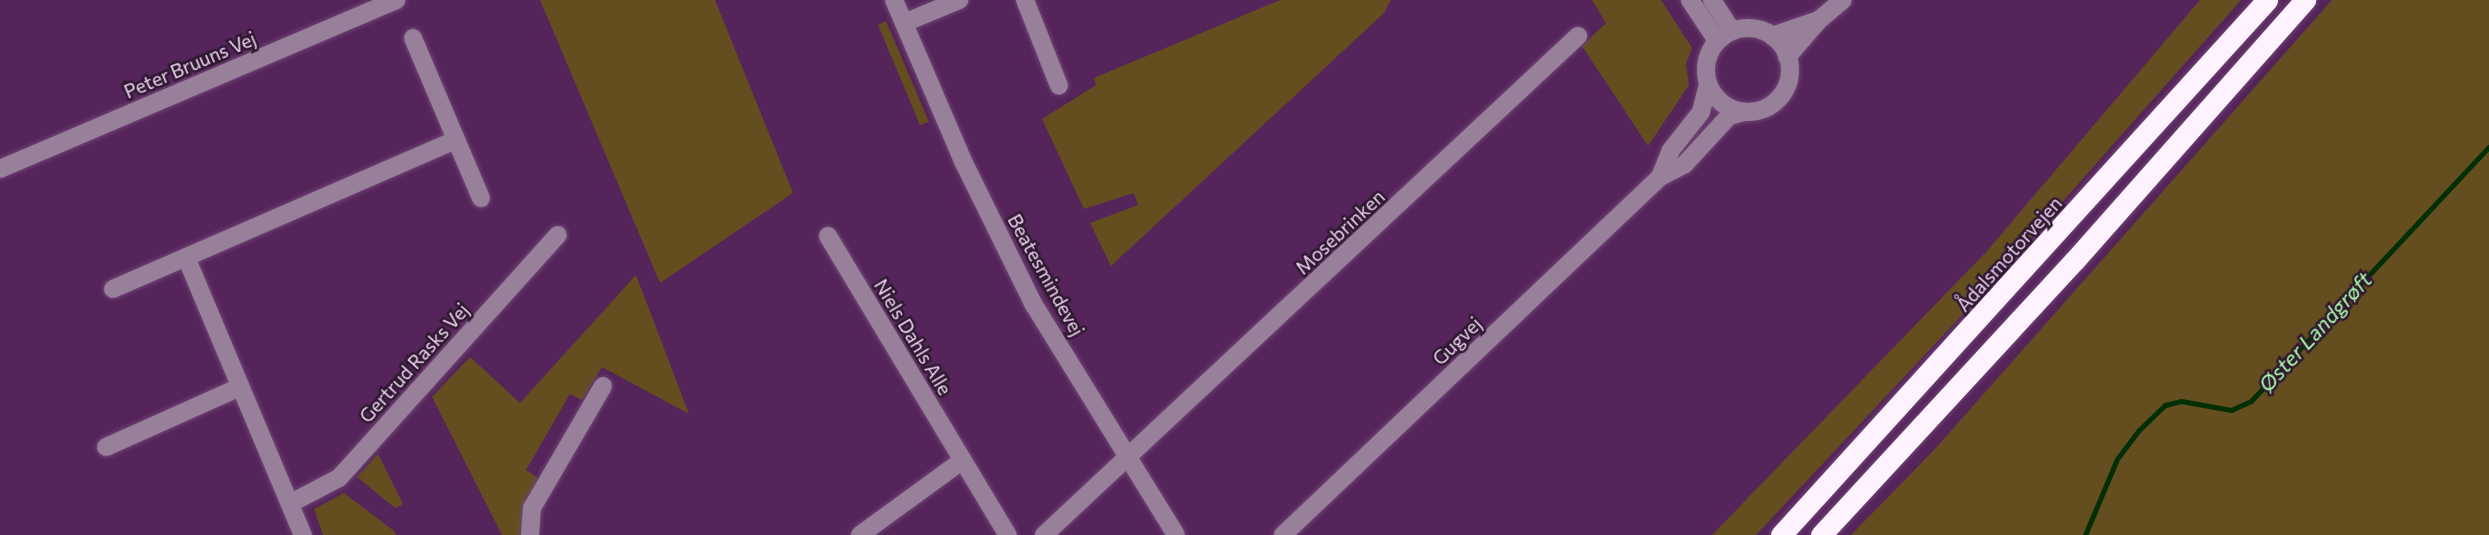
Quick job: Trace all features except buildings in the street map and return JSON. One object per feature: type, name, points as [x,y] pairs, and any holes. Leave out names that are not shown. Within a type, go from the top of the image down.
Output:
[{"type":"highway","name":"Ådalsmotorvejen","points":[[1782,535],[2267,0]]},
{"type":"highway","points":[[1821,535],[2074,261],[2305,0]]},
{"type":"street","name":"Peter Bruuns Vej","points":[[0,169],[396,0]]},
{"type":"street","name":"Beatesmindevej","points":[[894,0],[963,162],[1034,305],[1176,535]]},
{"type":"street","points":[[904,23],[959,0]]},
{"type":"street","points":[[1025,0],[1059,86]]},
{"type":"street","points":[[1690,0],[1725,36]]},
{"type":"street","points":[[1712,0],[1725,36]]},
{"type":"street","points":[[1787,57],[1772,36],[1750,28],[1725,36],[1707,60],[1708,83],[1723,104],[1744,112],[1767,107],[1784,91],[1787,57],[1819,20],[1843,0]]},
{"type":"street","points":[[1772,36],[1819,20]]},
{"type":"street","name":"Mosebrinken","points":[[1130,458],[1578,36]]},
{"type":"street","points":[[413,38],[481,198]]},
{"type":"street","name":"Gugvej","points":[[1660,177],[1671,150],[1701,111],[1708,83]]},
{"type":"street","name":"Gugvej","points":[[1283,535],[1660,177],[1685,164],[1729,116],[1744,112]]},
{"type":"street","points":[[113,289],[456,140]]},
{"type":"street","name":"Gertrud Rasks Vej","points":[[290,503],[339,478],[558,235]]},
{"type":"street","name":"Niels Dahls Alle","points":[[828,236],[1008,535]]},
{"type":"street","points":[[186,257],[303,535]]},
{"type":"street","points":[[530,535],[532,508],[603,386]]},
{"type":"street","points":[[106,447],[240,387]]},
{"type":"street","points":[[1044,535],[1130,458]]},
{"type":"street","points":[[860,535],[962,460]]},
{"type":"shaded area","points":[[540,0],[715,0],[793,193],[660,283]]},
{"type":"shaded area","points":[[1280,0],[1391,0],[1384,13],[1111,266],[1090,223],[1138,205],[1134,193],[1084,209],[1042,119],[1096,85],[1094,78]]},
{"type":"shaded area","points":[[1592,0],[1661,0],[1692,48],[1686,64],[1689,85],[1648,146],[1582,46],[1606,23]]},
{"type":"shaded area","points":[[2200,0],[2241,0],[1965,312],[1756,535],[1712,535],[1987,251]]},
{"type":"shaded area","points":[[2332,0],[2489,0],[2489,535],[1851,535],[1935,449]]},
{"type":"shaded area","points":[[886,21],[929,122],[920,125],[878,25]]},
{"type":"shaded area","points":[[636,275],[689,414],[602,367],[582,400],[570,394],[526,470],[538,478],[524,503],[521,535],[502,535],[432,397],[470,357],[520,403]]},
{"type":"shaded area","points":[[378,454],[403,504],[395,508],[357,477]]},
{"type":"shaded area","points":[[344,493],[396,535],[323,535],[314,509]]},
{"type":"waterway","name":"Øster Landgrøft","points":[[2085,535],[2117,459],[2139,430],[2165,405],[2181,401],[2231,410],[2251,401],[2489,147]]}]
